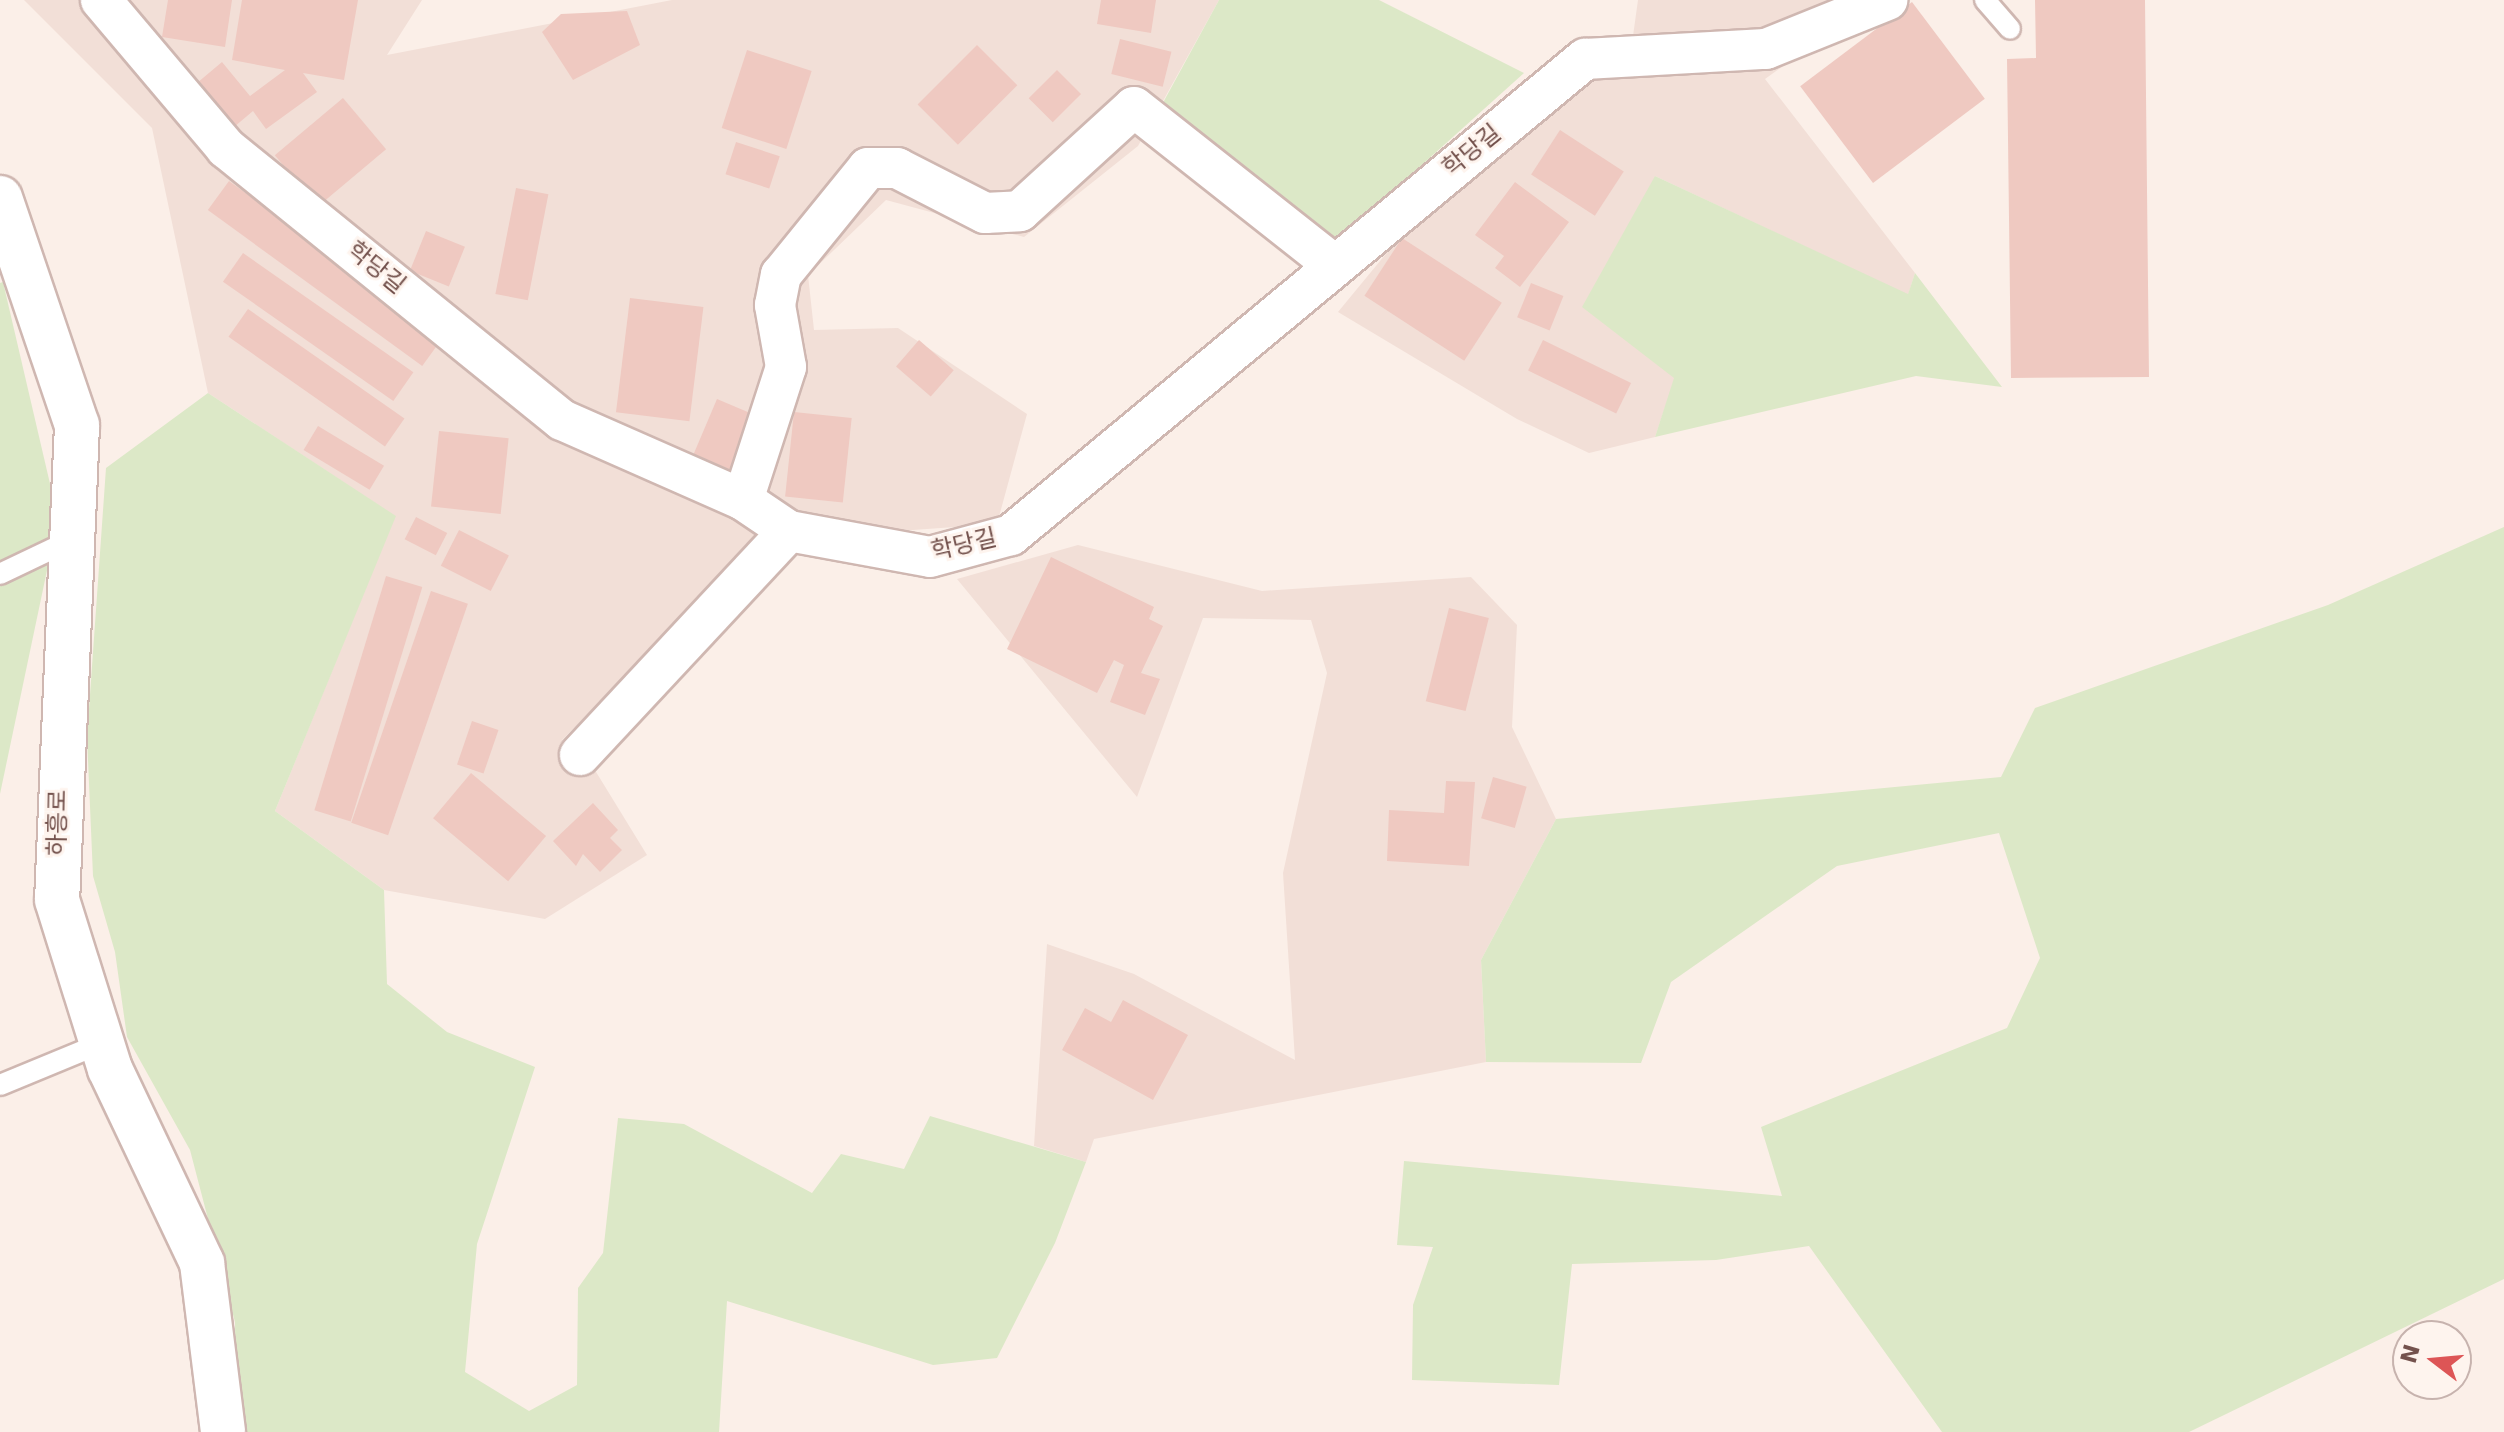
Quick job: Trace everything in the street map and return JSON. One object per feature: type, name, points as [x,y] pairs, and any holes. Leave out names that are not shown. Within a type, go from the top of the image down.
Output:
[{"type":"street","name":"학당길","points":[[101,0],[226,148],[562,420],[743,500],[789,531],[930,557],[1011,535],[1333,264],[1585,59],[1766,49],[1887,0]]},
{"type":"street","points":[[743,500],[786,367],[775,305],[781,275],[868,168],[897,168],[985,213],[1020,211],[1134,107],[1333,264]]},
{"type":"street","name":"하흥로","points":[[0,198],[11,261],[77,425],[57,900],[102,1043],[202,1263],[223,1432]]},
{"type":"street","points":[[580,755],[789,531]]},
{"type":"lane","points":[[1985,0],[2010,29]]},
{"type":"lane","points":[[0,574],[73,539]]},
{"type":"lane","points":[[0,1085],[102,1043]]},
{"type":"shaded area","points":[[24,0],[422,0],[387,55],[672,0],[1219,0],[1138,146],[1024,237],[886,200],[808,275],[814,330],[898,328],[1027,414],[997,524],[758,541],[562,740],[593,767],[647,855],[545,919],[384,890],[275,811],[395,516],[208,393],[152,128]]},
{"type":"shaded area","points":[[1638,0],[1876,0],[1765,79],[1915,273],[1908,295],[1655,176],[1675,378],[1655,437],[1589,453],[1517,419],[1338,312],[1413,221],[1633,36]]},
{"type":"shaded area","points":[[1078,545],[1262,591],[1471,577],[1517,625],[1512,727],[1556,819],[1481,960],[1486,1062],[1094,1139],[1086,1162],[1034,1146],[1047,944],[1134,974],[1295,1060],[1283,873],[1327,673],[1311,620],[1203,618],[1137,797],[957,579]]},
{"type":"green space","points":[[1219,0],[1379,0],[1524,73],[1334,244],[1159,110]]},
{"type":"green space","points":[[1655,176],[1908,294],[1915,273],[2002,387],[1916,376],[1655,437],[1674,378],[1582,307]]},
{"type":"green space","points":[[3,282],[58,518],[0,794],[0,283]]},
{"type":"green space","points":[[208,393],[396,516],[275,811],[384,890],[387,984],[447,1032],[535,1067],[477,1244],[465,1372],[529,1411],[577,1385],[578,1288],[603,1253],[618,1118],[684,1124],[812,1193],[841,1154],[904,1169],[930,1116],[1086,1162],[1055,1243],[997,1358],[933,1365],[727,1301],[719,1432],[236,1432],[235,1322],[190,1150],[127,1037],[115,952],[93,876],[87,737],[106,468]]},
{"type":"green space","points":[[2504,527],[2504,1279],[2420,1320],[2392,1320],[2392,1333],[2189,1432],[1942,1432],[1809,1246],[1716,1260],[1572,1264],[1559,1385],[1412,1380],[1413,1305],[1433,1247],[1397,1245],[1404,1161],[1782,1196],[1761,1127],[2007,1028],[2040,958],[1999,833],[1837,866],[1671,982],[1641,1063],[1486,1062],[1481,960],[1556,819],[2001,777],[2035,708],[2328,605]]},
{"type":"building","points":[[168,0],[232,0],[225,47],[162,37]]},
{"type":"building","points":[[242,0],[358,0],[344,80],[303,73],[317,92],[266,129],[253,111],[234,127],[197,83],[222,62],[250,96],[285,70],[232,60]]},
{"type":"building","points":[[1101,0],[1156,0],[1151,33],[1097,24]]},
{"type":"building","points":[[2035,0],[2145,0],[2149,377],[2011,378],[2007,59],[2036,58]]},
{"type":"building","points":[[1912,2],[1985,99],[1873,183],[1800,86]]},
{"type":"building","points":[[627,11],[640,45],[573,80],[542,32],[561,14]]},
{"type":"building","points":[[1120,39],[1171,52],[1163,87],[1111,74]]},
{"type":"building","points":[[977,45],[1017,85],[958,145],[918,104]]},
{"type":"building","points":[[747,50],[812,71],[786,149],[722,128]]},
{"type":"building","points":[[1057,70],[1081,94],[1053,122],[1029,98]]},
{"type":"building","points":[[343,98],[386,149],[318,207],[275,155]]},
{"type":"building","points":[[1560,130],[1624,171],[1595,216],[1531,174]]},
{"type":"building","points":[[736,142],[780,156],[769,189],[725,174]]},
{"type":"building","points":[[229,181],[443,337],[422,366],[208,210]]},
{"type":"building","points":[[1515,182],[1569,222],[1520,287],[1495,268],[1504,256],[1475,235]]},
{"type":"building","points":[[516,188],[548,194],[528,300],[495,294]]},
{"type":"building","points":[[426,231],[465,247],[449,287],[410,271]]},
{"type":"building","points":[[1402,238],[1502,303],[1464,361],[1364,296]]},
{"type":"building","points":[[243,253],[413,372],[393,401],[223,282]]},
{"type":"building","points":[[1531,283],[1563,296],[1550,330],[1517,317]]},
{"type":"building","points":[[630,298],[703,307],[689,421],[616,412]]},
{"type":"building","points":[[248,309],[404,419],[385,446],[228,337]]},
{"type":"building","points":[[919,340],[954,370],[931,397],[896,366]]},
{"type":"building","points":[[1543,340],[1631,383],[1616,414],[1528,371]]},
{"type":"building","points":[[717,399],[757,416],[730,479],[690,463]]},
{"type":"building","points":[[794,412],[852,418],[843,503],[785,497]]},
{"type":"building","points":[[318,426],[384,466],[370,490],[304,450]]},
{"type":"building","points":[[439,431],[509,438],[501,514],[431,507]]},
{"type":"building","points":[[416,517],[447,533],[436,555],[405,539]]},
{"type":"building","points":[[459,530],[509,555],[491,591],[441,566]]},
{"type":"building","points":[[1051,557],[1154,607],[1149,619],[1163,626],[1141,673],[1160,679],[1145,715],[1110,702],[1124,665],[1114,660],[1097,693],[1007,649]]},
{"type":"building","points":[[386,576],[422,587],[351,821],[314,810]]},
{"type":"building","points":[[431,591],[468,604],[388,835],[351,823]]},
{"type":"building","points":[[1449,608],[1489,618],[1466,711],[1426,701]]},
{"type":"building","points":[[472,721],[498,730],[483,774],[457,764]]},
{"type":"building","points":[[471,773],[546,836],[508,881],[433,818]]},
{"type":"building","points":[[1493,777],[1527,787],[1515,828],[1481,818]]},
{"type":"building","points":[[1446,781],[1475,782],[1469,866],[1387,861],[1389,810],[1444,813]]},
{"type":"building","points":[[593,803],[618,830],[610,838],[622,850],[600,872],[583,854],[576,866],[553,841]]},
{"type":"building","points":[[1123,1000],[1188,1035],[1153,1100],[1062,1050],[1085,1008],[1111,1022]]}]
